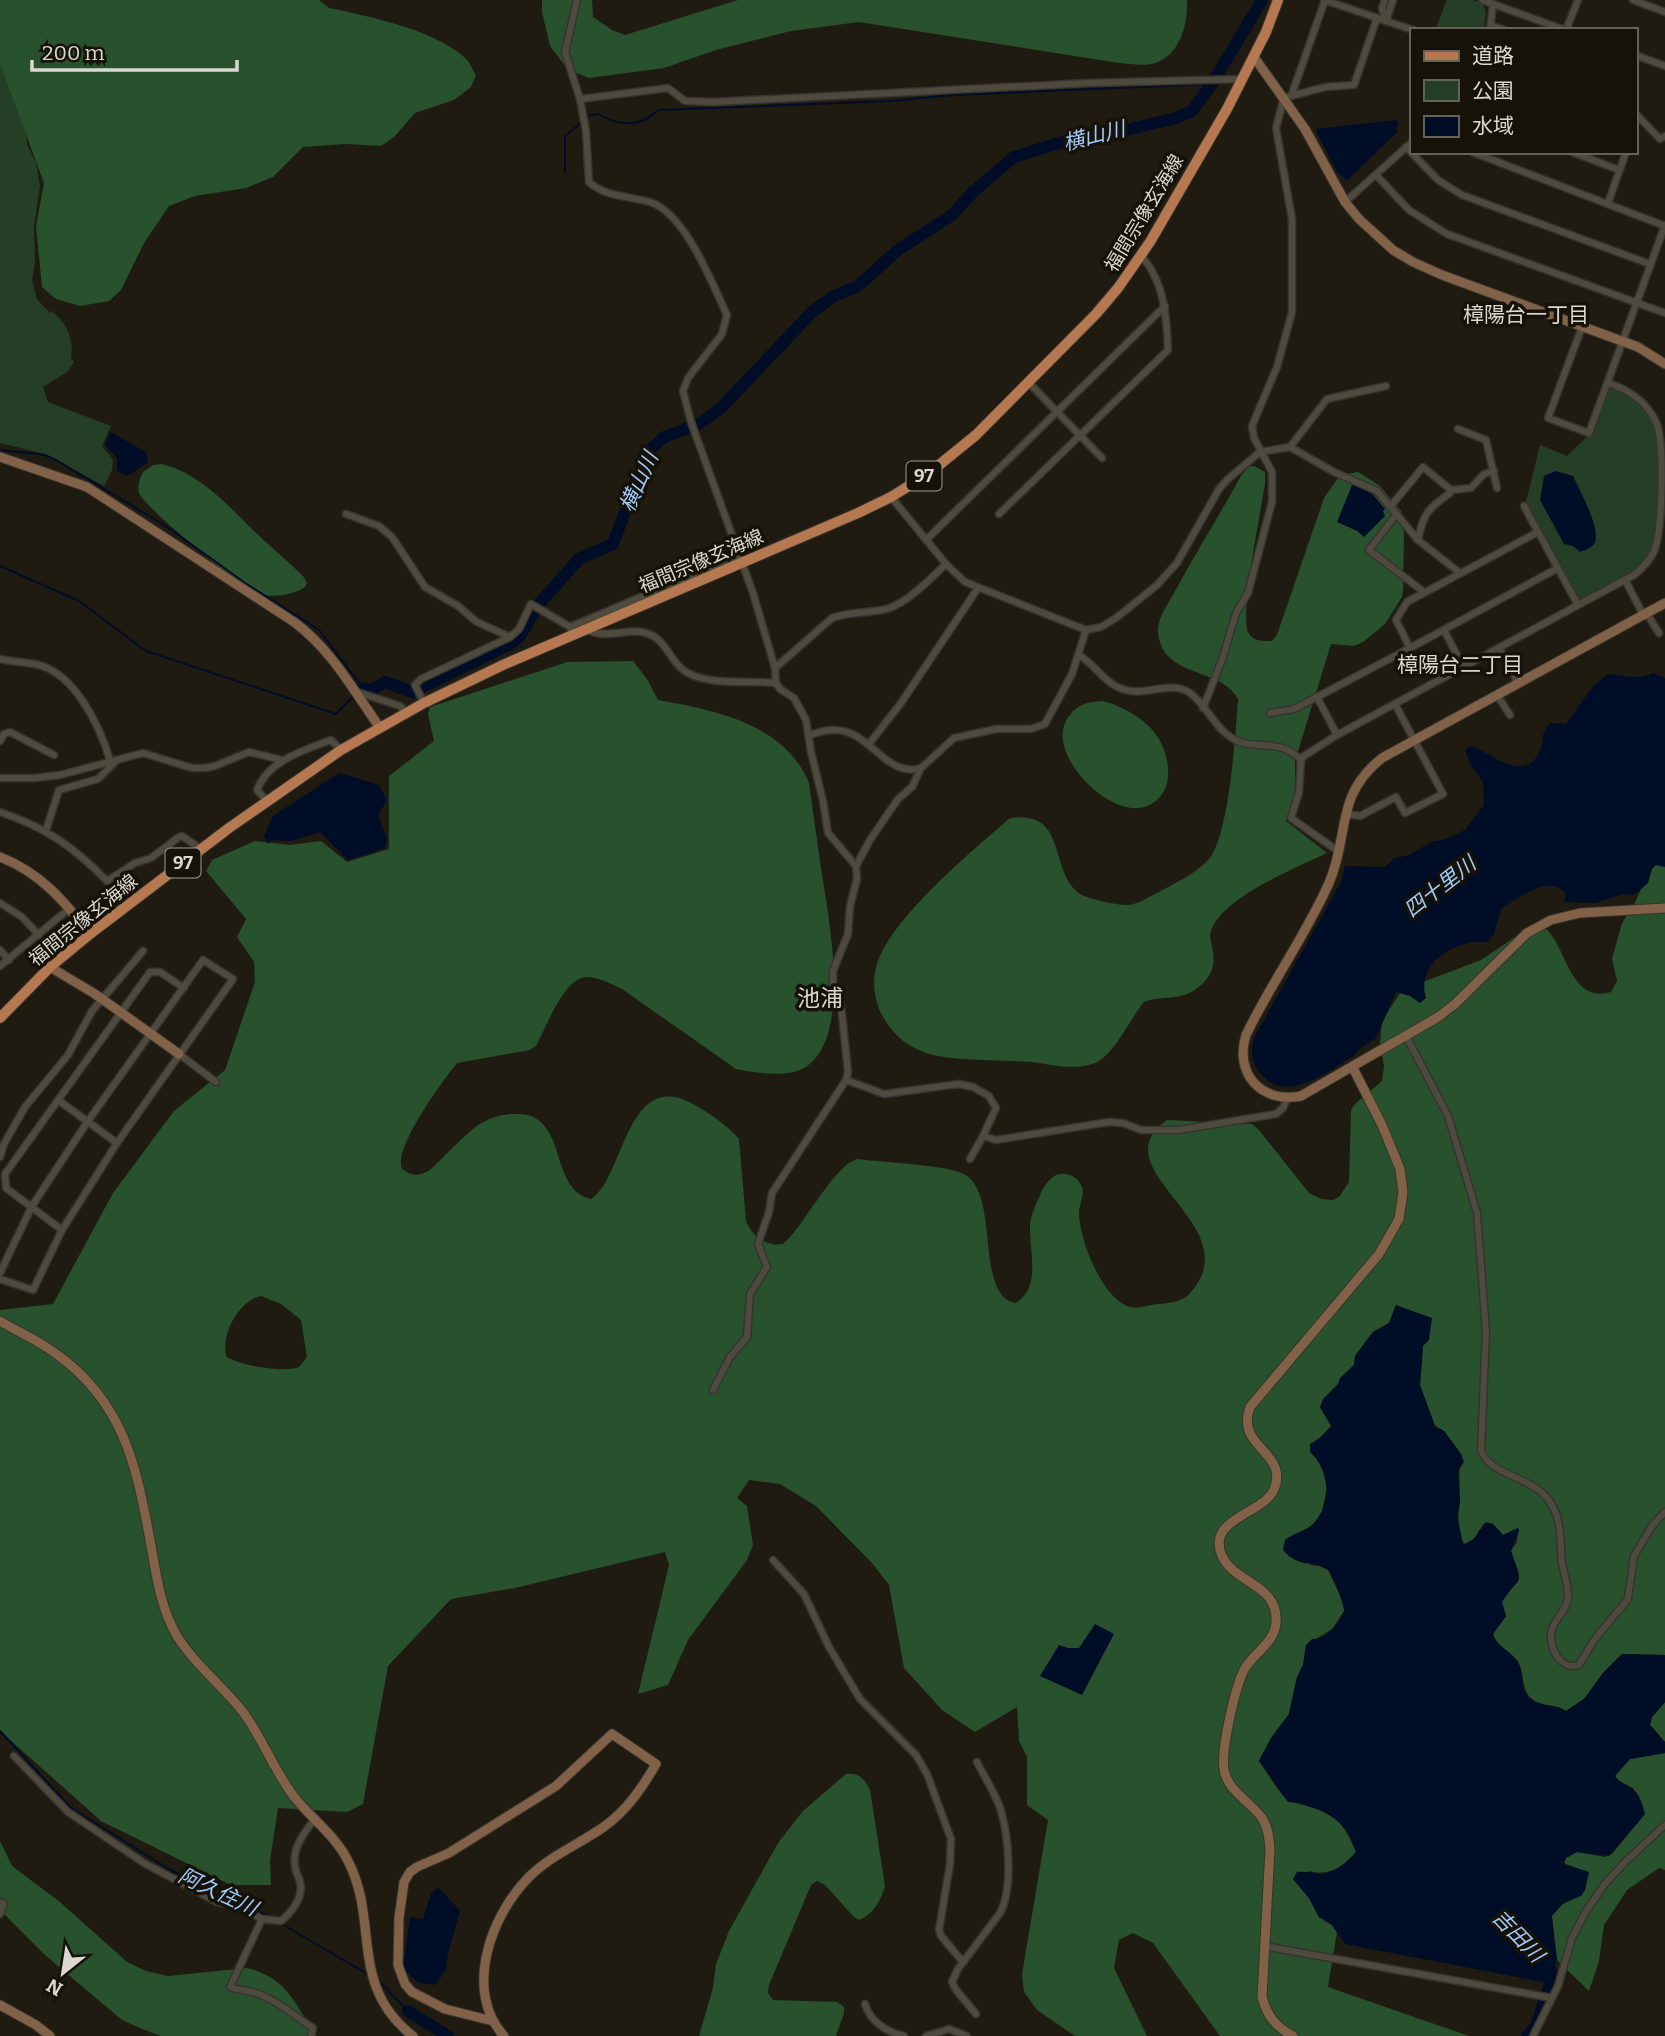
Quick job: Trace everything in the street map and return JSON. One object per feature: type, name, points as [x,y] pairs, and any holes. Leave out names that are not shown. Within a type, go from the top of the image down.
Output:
[{"type":"main road","name":"福間宗像玄海線","points":[[0,1018],[50,967],[90,934],[266,800],[341,750],[424,703],[571,631],[586,629],[742,558],[891,497],[928,474],[966,444],[1096,314],[1141,256],[1243,79],[1266,33],[1278,0]]},
{"type":"street","points":[[577,0],[565,52],[580,99],[586,131],[589,182],[596,188],[653,203],[663,209],[692,240],[727,315],[722,334],[688,378],[683,391],[691,422],[742,558],[775,668],[776,683]]},
{"type":"street","points":[[1203,708],[1237,613],[1248,593],[1272,502],[1272,472],[1260,452],[1251,426],[1277,367],[1292,312],[1292,219],[1276,128],[1325,0],[1410,29]]},
{"type":"street","points":[[1385,0],[1382,8],[1386,21]]},
{"type":"street","points":[[1386,21],[1393,0]]},
{"type":"street","points":[[1482,0],[1560,28]]},
{"type":"street","points":[[1567,28],[1578,0]]},
{"type":"street","points":[[1633,0],[1665,12]]},
{"type":"street","points":[[1491,27],[1493,4]]},
{"type":"street","points":[[1288,96],[1325,87],[1354,85],[1377,18]]},
{"type":"street","points":[[1637,56],[1665,66]]},
{"type":"street","points":[[1254,57],[1288,96],[1345,202],[1373,234],[1413,262],[1442,275],[1622,341],[1651,354],[1665,364]]},
{"type":"street","points":[[580,99],[668,88],[685,101],[712,102],[1088,83],[1243,79]]},
{"type":"street","points":[[1637,115],[1660,139],[1665,136]]},
{"type":"street","points":[[1345,202],[1409,145]]},
{"type":"street","points":[[1416,154],[1438,180],[1462,195],[1650,264]]},
{"type":"street","points":[[1477,154],[1665,226],[1589,433],[1548,418],[1582,327]]},
{"type":"street","points":[[1577,154],[1619,170]]},
{"type":"street","points":[[1608,203],[1625,154]]},
{"type":"street","points":[[1376,175],[1409,210],[1447,234],[1665,313]]},
{"type":"street","points":[[999,514],[1168,350],[1165,306],[1148,264],[1141,256]]},
{"type":"street","points":[[926,540],[1165,306]]},
{"type":"street","points":[[1029,383],[1102,458]]},
{"type":"street","points":[[1301,760],[1337,735],[1625,580],[1647,563],[1657,544],[1663,473],[1662,449],[1656,421],[1647,407],[1634,395],[1622,387],[1608,383]]},
{"type":"street","points":[[1290,447],[1327,399],[1386,386]]},
{"type":"street","points":[[1458,429],[1486,440],[1497,488]]},
{"type":"street","points":[[891,497],[946,564],[965,582],[1086,630],[1101,627],[1116,618],[1157,584],[1184,554],[1219,489],[1260,452],[1290,447],[1334,472],[1370,487],[1418,540],[1460,573]]},
{"type":"street","points":[[0,457],[87,487],[314,637],[380,728]]},
{"type":"street","points":[[1390,507],[1423,467],[1451,490],[1471,488],[1483,474],[1493,471]]},
{"type":"street","points":[[1418,540],[1426,512],[1451,490]]},
{"type":"street","points":[[1524,506],[1578,606]]},
{"type":"street","points":[[346,513],[379,527],[392,537],[425,587],[458,606],[477,622],[510,637]]},
{"type":"street","points":[[1396,515],[1369,550],[1424,592]]},
{"type":"street","points":[[1410,648],[1396,620],[1407,602],[1538,532]]},
{"type":"street","points":[[424,703],[415,685],[421,679],[510,637],[519,629],[531,604],[571,631],[742,558]]},
{"type":"street","points":[[775,668],[832,618],[843,614],[885,610],[894,606],[920,588],[946,564]]},
{"type":"street","points":[[1270,713],[1294,709],[1558,568]]},
{"type":"street","points":[[1625,580],[1659,633]]},
{"type":"street","points":[[869,744],[901,702],[978,588]]},
{"type":"street","points":[[1665,603],[1382,758],[1365,772],[1352,793],[1345,814],[1328,885],[1250,1025],[1243,1043],[1243,1061],[1254,1082],[1266,1093],[1288,1097],[1311,1091],[1455,1004],[1527,933],[1551,920],[1580,913],[1665,908]]},
{"type":"street","points":[[586,629],[594,634],[648,633],[657,638],[682,669],[699,678],[776,683],[799,704],[810,735],[810,752],[828,833],[856,866]]},
{"type":"street","points":[[713,1390],[730,1357],[749,1332],[750,1294],[767,1267],[758,1244],[769,1212],[772,1193],[846,1080],[848,1072],[842,1014],[832,978],[835,963],[848,934],[856,866],[889,812],[912,787],[921,768],[954,738],[996,729],[1031,729],[1045,724],[1072,674],[1086,630]]},
{"type":"street","points":[[1444,630],[1463,667]]},
{"type":"street","points":[[1499,649],[1519,684]]},
{"type":"street","points":[[1079,655],[1091,662],[1107,682],[1122,690],[1142,692],[1174,688],[1190,694],[1220,728],[1240,741],[1274,744],[1290,751],[1301,760]]},
{"type":"street","points":[[0,659],[40,665],[68,685],[84,702],[104,740],[110,760]]},
{"type":"street","points":[[354,691],[400,706],[406,713]]},
{"type":"street","points":[[1497,695],[1510,715]]},
{"type":"street","points":[[1317,697],[1337,735]]},
{"type":"street","points":[[1345,814],[1360,816],[1396,797],[1405,813],[1443,794],[1395,704]]},
{"type":"street","points":[[810,735],[833,729],[857,736],[894,765],[907,770],[921,768]]},
{"type":"street","points":[[0,741],[4,734],[10,732],[54,755]]},
{"type":"street","points":[[266,800],[257,790],[259,784],[282,760],[331,740],[341,750]]},
{"type":"street","points":[[0,778],[60,775],[143,752],[158,755],[175,764],[205,768],[249,752],[282,760]]},
{"type":"street","points":[[46,830],[59,790],[98,779],[118,758]]},
{"type":"street","points":[[1301,760],[1299,792],[1291,818],[1338,851]]},
{"type":"street","points":[[0,811],[46,830],[73,849],[107,881],[135,863],[151,858],[178,837],[182,836],[201,849]]},
{"type":"street","points":[[0,857],[43,880],[90,934]]},
{"type":"street","points":[[0,903],[22,917],[39,935]]},
{"type":"street","points":[[0,966],[70,908]]},
{"type":"street","points":[[0,950],[9,960]]},
{"type":"street","points":[[0,1157],[4,1144],[25,1107],[68,1055],[101,999],[143,951]]},
{"type":"street","points":[[0,1273],[32,1206],[88,1121],[203,960],[233,979],[117,1143],[62,1230],[33,1290],[0,1279]]},
{"type":"street","points":[[50,967],[101,999],[216,1082]]},
{"type":"street","points":[[62,1230],[6,1188],[5,1174],[150,972],[160,972],[184,988]]},
{"type":"street","points":[[1406,1036],[1448,1116],[1477,1213],[1486,1331],[1481,1451],[1490,1464],[1537,1487],[1548,1499],[1558,1517],[1568,1602],[1552,1629],[1552,1635],[1561,1663],[1575,1666],[1582,1662],[1594,1640],[1624,1606],[1630,1593],[1634,1556],[1665,1512]]},
{"type":"street","points":[[1293,2036],[1274,2023],[1264,2004],[1261,1989],[1269,1839],[1261,1816],[1228,1782],[1224,1758],[1240,1680],[1272,1635],[1276,1619],[1267,1594],[1227,1564],[1220,1544],[1228,1524],[1268,1498],[1276,1486],[1275,1465],[1247,1428],[1250,1407],[1378,1254],[1399,1219],[1403,1192],[1400,1169],[1382,1125],[1353,1068]]},
{"type":"street","points":[[846,1080],[884,1094],[958,1084],[973,1087],[989,1096],[996,1108],[970,1159]]},
{"type":"street","points":[[983,1136],[990,1140],[1002,1140],[1118,1122],[1141,1130],[1188,1129],[1276,1114],[1283,1108],[1288,1097]]},
{"type":"street","points":[[58,1100],[117,1143]]},
{"type":"street","points":[[0,1321],[58,1354],[86,1379],[109,1409],[133,1458],[160,1595],[173,1629],[189,1654],[245,1715],[285,1785],[339,1846],[354,1873],[360,1893],[369,1966],[375,1984],[390,2012],[413,2036]]},
{"type":"street","points":[[774,1560],[804,1594],[829,1647],[860,1699],[916,1755],[928,1774],[951,1839],[950,1864],[939,1930],[963,1962]]},
{"type":"street","points":[[493,2021],[444,2009],[412,1992],[405,1984],[398,1965],[400,1908],[404,1882],[417,1867],[449,1853],[556,1786],[612,1734],[656,1764],[631,1802],[615,1817],[547,1861],[528,1877],[511,1900],[495,1932],[484,1968],[485,2001],[493,2021],[505,2036]]},
{"type":"street","points":[[14,1756],[68,1812],[144,1863],[217,1902],[239,1907],[262,1919],[281,1921],[292,1911],[300,1897],[301,1884],[294,1864],[295,1857],[300,1838],[314,1820]]},
{"type":"street","points":[[976,1762],[1001,1810],[1008,1883],[1005,1903],[1000,1913],[963,1962],[953,1982],[956,1990],[976,2014]]},
{"type":"street","points":[[1533,2036],[1552,1998],[1572,1938],[1585,1913],[1625,1861],[1665,1825]]},
{"type":"street","points":[[0,1902],[4,1904],[0,1914]]},
{"type":"street","points":[[262,1919],[230,1987],[254,1992],[279,2005],[313,2028],[311,2036]]},
{"type":"street","points":[[1264,1946],[1552,1998]]},
{"type":"street","points":[[865,2004],[868,2014],[877,2024],[904,2036]]},
{"type":"street","points":[[0,2005],[50,2036]]},
{"type":"street","points":[[926,2036],[949,2029],[967,2036]]},
{"type":"green space","points":[[0,0],[319,0],[329,8],[403,26],[440,41],[468,61],[476,75],[471,87],[454,100],[415,113],[394,137],[381,146],[346,144],[303,147],[273,177],[246,188],[195,196],[169,206],[144,243],[121,290],[109,301],[80,306],[56,299],[42,287],[36,226],[44,183],[0,64]]},
{"type":"green space","points":[[542,0],[592,0],[593,17],[625,35],[738,0],[1187,0],[1187,9],[1178,44],[1166,58],[1149,64],[1119,63],[859,22],[791,31],[716,50],[664,68],[589,78],[574,72],[563,63],[550,46]]},
{"type":"green space","points":[[1447,0],[1473,0],[1482,3],[1486,11],[1484,28],[1436,28]]},
{"type":"green space","points":[[0,40],[12,96],[25,116],[27,144],[36,163],[40,186],[34,226],[35,262],[32,280],[37,299],[61,320],[68,332],[71,358],[74,362],[67,372],[43,387],[48,402],[111,426],[102,446],[113,460],[112,470],[104,486],[45,454],[0,443]]},
{"type":"green space","points":[[1609,388],[1630,396],[1640,405],[1652,421],[1656,433],[1659,492],[1654,535],[1645,562],[1639,568],[1581,601],[1578,600],[1526,502],[1540,445],[1567,456],[1594,430]]},
{"type":"green space","points":[[162,464],[187,474],[221,498],[303,576],[307,583],[305,587],[283,595],[258,594],[195,547],[157,514],[139,493],[143,472],[153,465]]},
{"type":"green space","points":[[1254,466],[1265,472],[1265,484],[1249,584],[1246,621],[1248,632],[1258,640],[1272,641],[1277,635],[1324,498],[1340,475],[1358,472],[1379,485],[1401,511],[1404,534],[1402,597],[1385,624],[1363,642],[1354,646],[1331,644],[1295,761],[1295,791],[1286,821],[1327,853],[1280,875],[1244,895],[1229,907],[1211,931],[1213,965],[1206,981],[1190,993],[1144,1002],[1115,1045],[1095,1063],[1071,1067],[954,1058],[914,1048],[893,1031],[880,1011],[874,982],[878,961],[900,924],[917,904],[1010,818],[1029,818],[1042,823],[1050,833],[1071,885],[1082,895],[1098,900],[1129,905],[1137,903],[1185,878],[1208,860],[1215,848],[1226,808],[1238,699],[1224,684],[1183,667],[1166,654],[1158,628],[1167,606],[1241,476],[1248,467]]},
{"type":"green space","points":[[633,661],[658,700],[702,709],[746,723],[766,733],[798,763],[809,783],[832,944],[833,1004],[829,1031],[819,1053],[804,1068],[797,1071],[771,1074],[736,1069],[622,989],[596,978],[586,977],[570,986],[563,995],[536,1046],[530,1050],[457,1063],[411,1131],[401,1159],[402,1169],[416,1175],[430,1170],[472,1130],[491,1118],[509,1114],[532,1116],[543,1125],[551,1137],[568,1181],[577,1192],[591,1199],[602,1188],[639,1113],[653,1101],[669,1097],[704,1110],[723,1123],[739,1139],[746,1221],[756,1236],[771,1244],[783,1244],[798,1228],[831,1181],[849,1163],[857,1159],[929,1166],[964,1174],[975,1185],[982,1201],[995,1282],[1003,1296],[1015,1303],[1029,1288],[1031,1279],[1030,1225],[1034,1210],[1044,1186],[1060,1174],[1072,1176],[1082,1187],[1079,1213],[1087,1251],[1100,1278],[1116,1298],[1128,1307],[1138,1308],[1177,1301],[1190,1293],[1204,1268],[1203,1244],[1191,1222],[1159,1179],[1149,1159],[1150,1139],[1167,1120],[1252,1124],[1309,1193],[1321,1199],[1333,1200],[1339,1197],[1349,1182],[1351,1110],[1382,1081],[1382,1021],[1402,990],[1481,960],[1534,924],[1545,928],[1553,937],[1574,977],[1583,988],[1595,993],[1611,992],[1617,981],[1612,959],[1622,923],[1634,905],[1641,889],[1642,876],[1665,832],[1665,1655],[1622,1654],[1582,1700],[1566,1711],[1539,1703],[1530,1697],[1518,1662],[1497,1642],[1493,1634],[1506,1616],[1502,1602],[1519,1576],[1511,1551],[1517,1542],[1518,1528],[1503,1535],[1493,1524],[1479,1530],[1476,1538],[1464,1544],[1458,1522],[1461,1454],[1444,1431],[1435,1426],[1420,1385],[1423,1346],[1396,1305],[1389,1323],[1373,1332],[1355,1356],[1354,1365],[1320,1407],[1332,1426],[1315,1441],[1319,1460],[1326,1474],[1327,1487],[1322,1511],[1313,1525],[1310,1565],[1328,1570],[1344,1604],[1344,1611],[1332,1629],[1306,1645],[1289,1714],[1271,1738],[1259,1761],[1285,1797],[1324,1812],[1337,1821],[1346,1831],[1356,1852],[1335,1869],[1309,1871],[1293,1879],[1309,1898],[1319,1917],[1332,1925],[1337,1932],[1328,1987],[1469,2036],[1220,2036],[1153,1943],[1133,1933],[1119,1940],[1114,1968],[1147,2036],[1075,2036],[1037,2010],[1024,1992],[1022,1974],[1048,1820],[1027,1805],[1027,1757],[1019,1741],[1017,1707],[975,1732],[942,1710],[904,1668],[889,1585],[872,1563],[816,1506],[780,1484],[749,1480],[737,1498],[747,1506],[753,1545],[747,1560],[688,1640],[668,1685],[638,1694],[669,1565],[665,1552],[515,1588],[451,1599],[388,1666],[363,1804],[347,1812],[278,1808],[270,1861],[271,1885],[231,1885],[101,1821],[0,1731],[0,1310],[53,1304],[113,1193],[174,1111],[225,1070],[255,982],[254,962],[237,937],[246,919],[206,871],[212,860],[255,841],[290,845],[321,841],[347,862],[389,849],[389,776],[434,741],[428,714],[430,707],[567,662]],"holes":[[[261,1296],[281,1304],[301,1320],[307,1357],[299,1367],[263,1368],[227,1357],[225,1349],[228,1330],[245,1304]]]},
{"type":"green space","points":[[1103,701],[1140,719],[1153,730],[1162,745],[1168,765],[1167,784],[1163,793],[1147,806],[1133,808],[1117,804],[1101,795],[1073,766],[1065,750],[1063,734],[1067,719],[1082,705]]},
{"type":"green space","points":[[1665,1702],[1665,1742],[1650,1725],[1652,1717]]},
{"type":"green space","points":[[1665,1753],[1665,1870],[1659,1868],[1627,1890],[1604,1925],[1599,1961],[1589,1991],[1557,1960],[1551,1916],[1563,1904],[1583,1893],[1586,1886],[1584,1871],[1564,1863],[1566,1858],[1577,1852],[1605,1857],[1612,1854],[1645,1814],[1633,1788],[1614,1776],[1630,1759]]},
{"type":"green space","points":[[846,1774],[861,1777],[870,1790],[885,1886],[879,1902],[859,1920],[825,1885],[817,1881],[811,1885],[768,1993],[773,2000],[837,2002],[844,2007],[844,2013],[836,2036],[699,2036],[713,1988],[716,1964],[729,1931],[778,1843],[803,1811]]},
{"type":"green space","points":[[0,1841],[12,1866],[60,1902],[127,1962],[146,1971],[168,1976],[247,1968],[261,1973],[273,1979],[290,1994],[317,2036],[161,2036],[122,2020],[45,1955],[0,1910]]},
{"type":"water","points":[[1396,120],[1399,124],[1396,129],[1398,131],[1347,181],[1336,170],[1315,129]]},
{"type":"water","points":[[110,432],[146,452],[148,463],[126,476],[117,470],[117,458],[105,445]]},
{"type":"water","points":[[1556,471],[1573,476],[1593,521],[1596,538],[1594,544],[1580,552],[1573,546],[1564,544],[1540,500],[1544,476]]},
{"type":"water","points":[[1352,485],[1370,491],[1385,509],[1385,516],[1364,537],[1337,522]]},
{"type":"water","name":"四十里川","points":[[1653,673],[1665,678],[1665,867],[1656,865],[1648,883],[1634,895],[1623,894],[1596,903],[1564,902],[1566,894],[1560,888],[1552,886],[1525,894],[1501,909],[1494,934],[1487,942],[1463,944],[1441,955],[1427,974],[1424,985],[1426,998],[1420,1003],[1410,996],[1396,992],[1376,1038],[1354,1056],[1320,1076],[1295,1086],[1271,1083],[1261,1074],[1253,1057],[1254,1038],[1342,880],[1345,866],[1385,867],[1394,858],[1406,856],[1434,841],[1465,830],[1484,805],[1483,782],[1470,764],[1465,750],[1471,746],[1506,763],[1524,766],[1532,762],[1539,753],[1544,731],[1550,723],[1566,724],[1591,689],[1607,674],[1637,677]]},
{"type":"water","points":[[339,773],[379,785],[387,800],[378,816],[387,838],[385,848],[348,860],[320,832],[291,841],[271,840],[268,844],[264,836],[273,816]]},
{"type":"water","points":[[1396,1305],[1432,1318],[1429,1340],[1423,1346],[1420,1385],[1435,1426],[1444,1431],[1464,1462],[1458,1471],[1460,1503],[1457,1514],[1463,1544],[1474,1538],[1486,1522],[1493,1524],[1503,1535],[1518,1528],[1511,1551],[1519,1576],[1502,1602],[1506,1616],[1493,1634],[1497,1642],[1518,1662],[1526,1694],[1534,1701],[1566,1711],[1585,1698],[1602,1674],[1622,1654],[1665,1655],[1665,1702],[1652,1717],[1650,1725],[1665,1742],[1665,1753],[1630,1759],[1615,1776],[1636,1792],[1645,1814],[1609,1856],[1577,1852],[1566,1858],[1566,1865],[1589,1872],[1581,1896],[1562,1904],[1552,1916],[1557,1960],[1547,1980],[1543,1982],[1345,1944],[1332,1925],[1319,1917],[1309,1898],[1293,1879],[1297,1872],[1321,1874],[1345,1863],[1356,1852],[1350,1836],[1336,1819],[1329,1815],[1312,1807],[1288,1802],[1259,1761],[1271,1738],[1289,1714],[1306,1645],[1312,1639],[1322,1637],[1330,1631],[1344,1611],[1328,1570],[1295,1560],[1283,1550],[1285,1540],[1311,1526],[1324,1506],[1325,1477],[1310,1452],[1310,1444],[1331,1426],[1320,1407],[1340,1378],[1354,1365],[1355,1356],[1373,1332],[1389,1323]]},
{"type":"water","points":[[1095,1624],[1114,1634],[1082,1695],[1040,1676],[1059,1645],[1079,1648]]},
{"type":"water","points":[[438,1887],[460,1911],[446,1970],[435,1985],[417,1982],[403,1968],[410,1917],[423,1919],[431,1894]]},
{"type":"waterway","name":"横山川","points":[[363,688],[372,690],[385,682],[412,692],[512,643],[520,636],[539,604],[579,559],[613,544],[647,453],[664,437],[699,424],[721,408],[813,311],[834,296],[858,286],[898,250],[952,215],[973,192],[1014,157],[1075,138],[1106,135],[1176,118],[1192,111],[1212,84],[1262,0]]},
{"type":"waterway","points":[[587,116],[599,114],[615,121],[633,123],[644,120],[659,110],[1212,84]]},
{"type":"waterway","points":[[565,173],[565,136],[581,123]]},
{"type":"waterway","name":"横山川","points":[[0,450],[45,455],[56,460],[166,526],[245,583],[319,630],[363,688],[360,690]]},
{"type":"waterway","points":[[0,566],[79,601],[146,651],[336,714],[354,696]]},
{"type":"waterway","name":"阿久住川","points":[[0,1731],[70,1807],[167,1868],[220,1897],[237,1901],[272,1918]]},
{"type":"waterway","name":"阿久住川","points":[[280,1923],[369,1975]]},
{"type":"waterway","name":"吉田川","points":[[1527,2036],[1536,2026],[1553,1975],[1544,1959]]},
{"type":"waterway","name":"阿久住川","points":[[377,1979],[408,2011]]},
{"type":"waterway","name":"阿久住川","points":[[408,2011],[448,2036]]},
{"type":"district","name":"樟陽台一丁目","points":[[1526,315]]},
{"type":"district","name":"樟陽台二丁目","points":[[1460,665]]},
{"type":"district","name":"池浦","points":[[820,998]]}]
